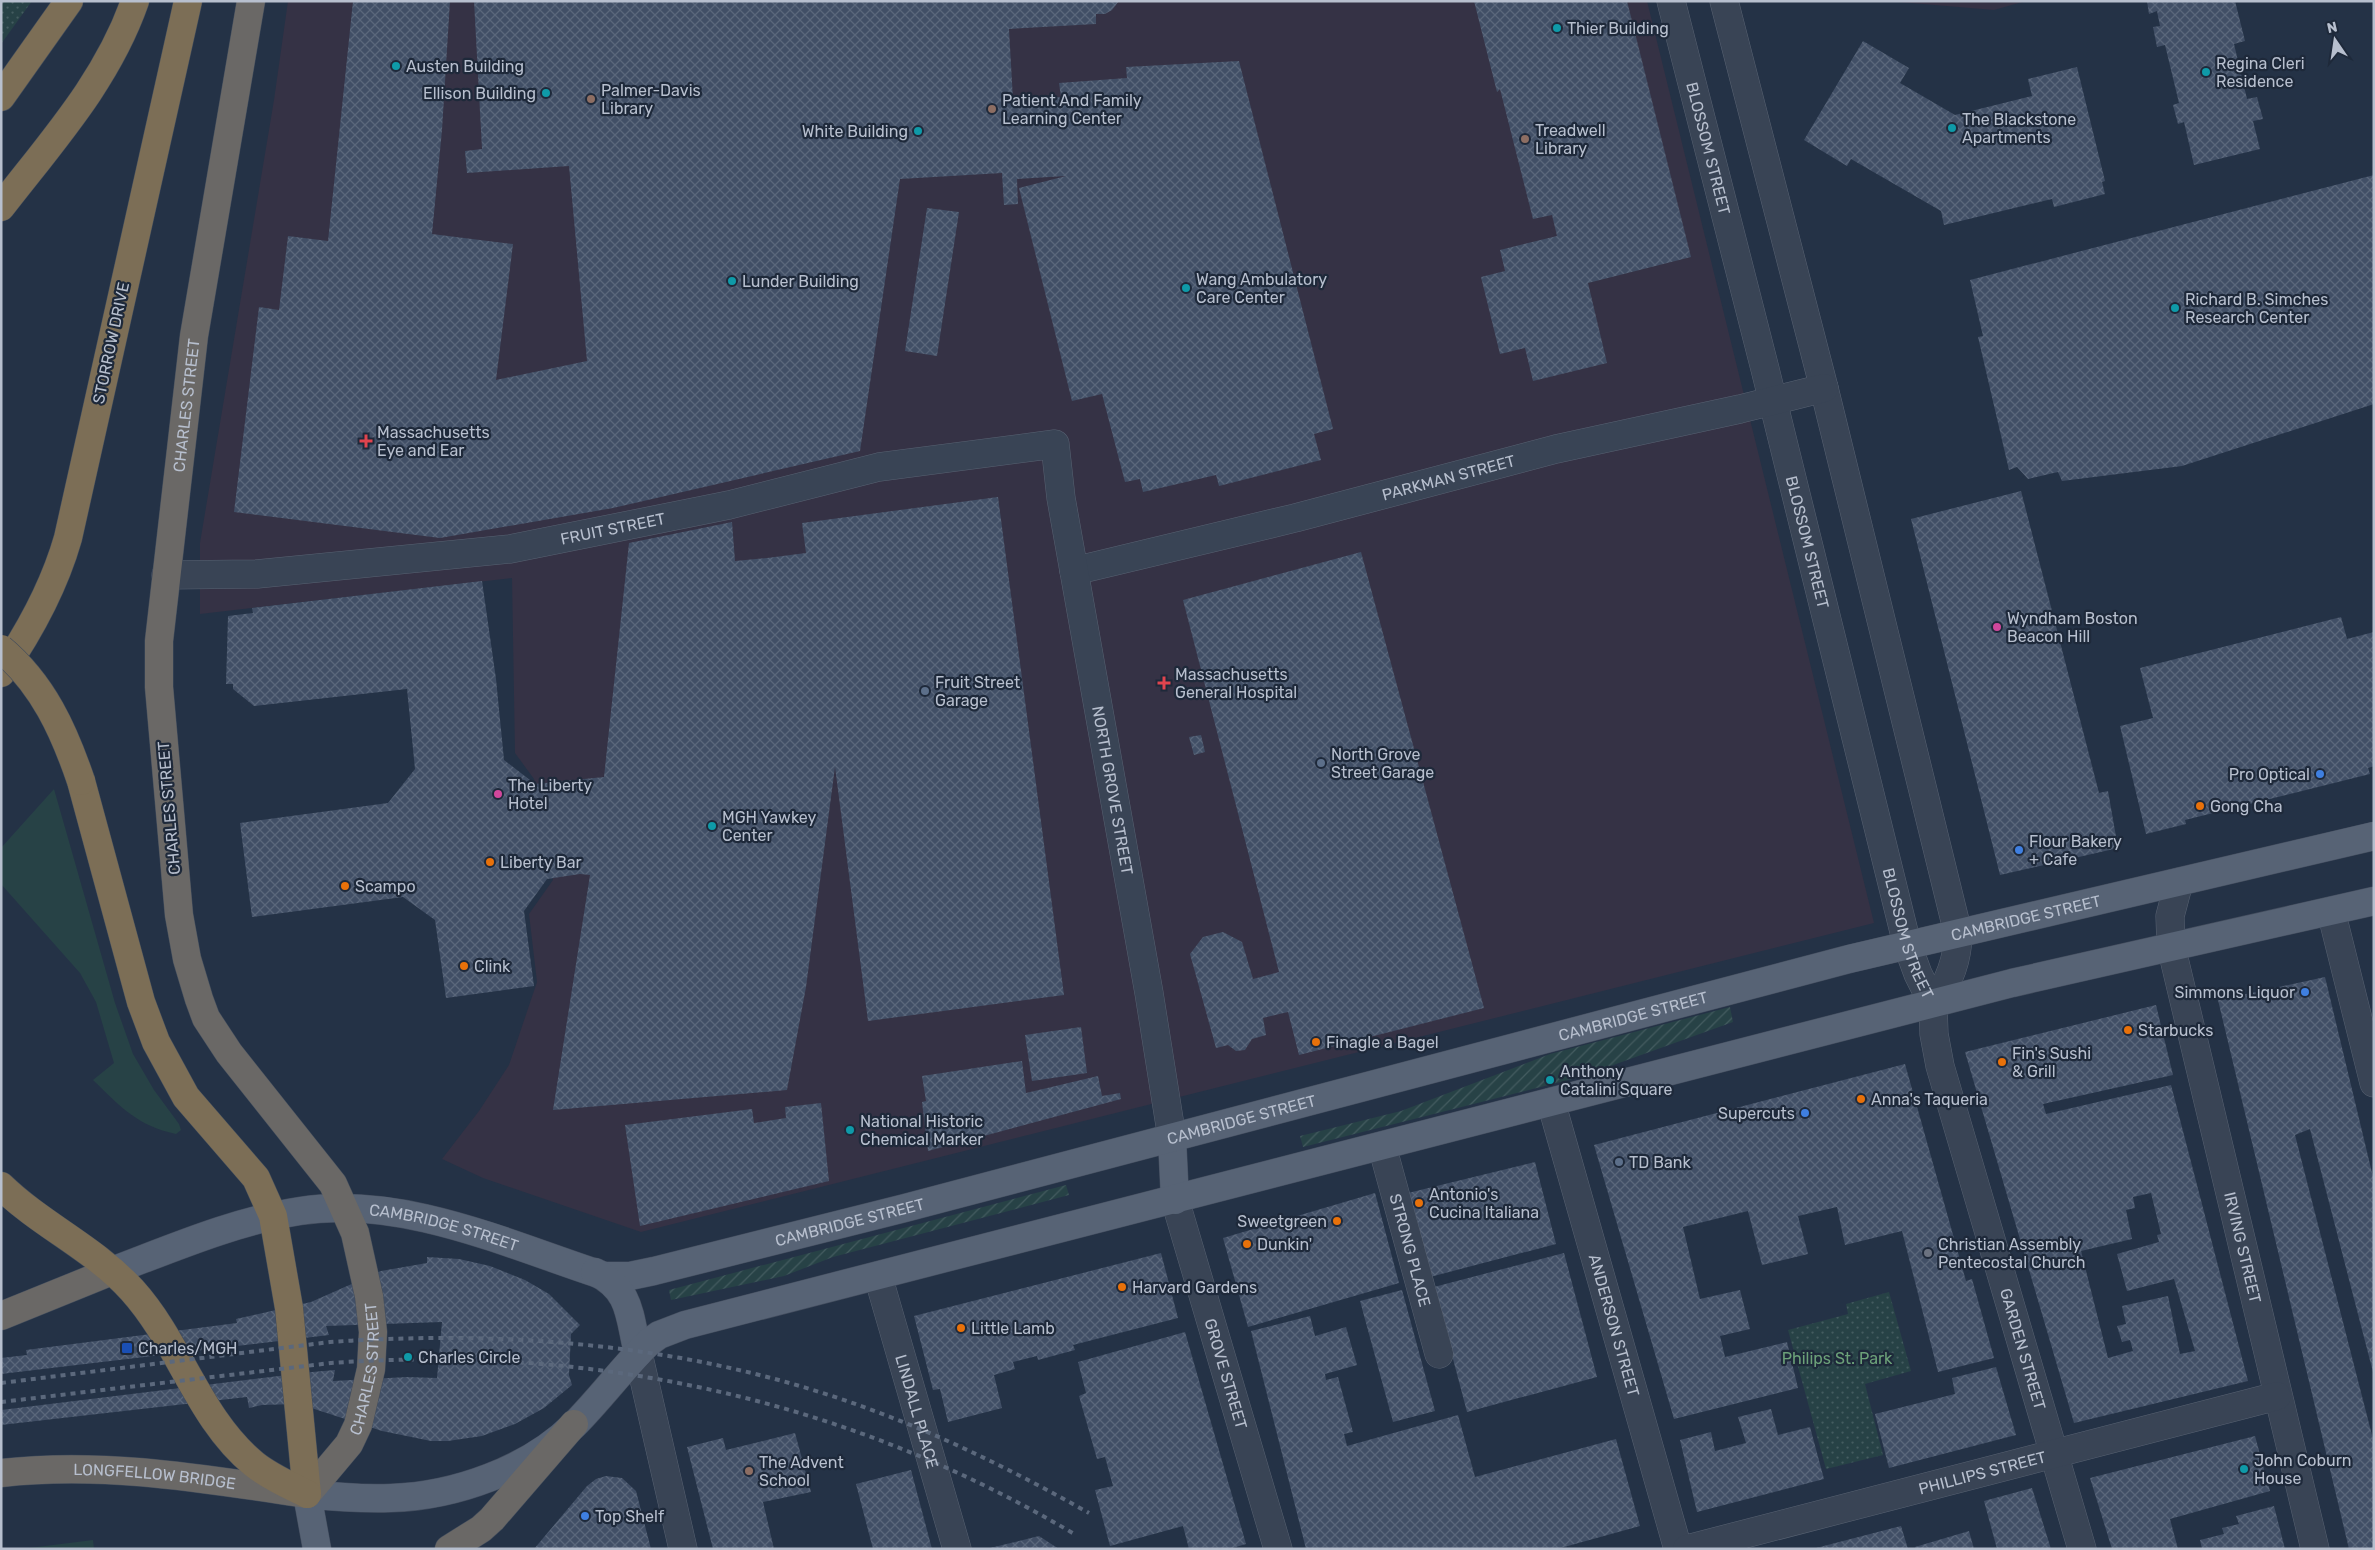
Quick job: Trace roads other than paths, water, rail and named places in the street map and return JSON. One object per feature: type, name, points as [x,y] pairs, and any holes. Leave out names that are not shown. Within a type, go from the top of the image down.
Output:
[{"type":"highway","points":[[1,96],[69,1]]},
{"type":"highway","points":[[1,207],[96,83],[122,35],[136,1]]},
{"type":"highway","name":"STORROW DRIVE","points":[[1,673],[20,645],[47,596],[60,567],[188,1]]},
{"type":"highway","name":"CHARLES STREET","points":[[251,1],[194,336],[166,575],[160,642],[160,703],[176,895],[190,972],[198,999],[216,1034],[243,1072],[324,1171],[345,1209],[360,1250],[369,1296],[373,1332],[371,1369],[358,1425],[352,1437],[307,1494]]},
{"type":"highway","points":[[1,649],[19,664],[50,707],[66,738],[81,781],[139,994],[156,1042],[186,1097],[256,1178],[273,1216],[289,1308],[307,1494]]},
{"type":"highway","points":[[1,1186],[31,1213],[112,1271],[131,1289],[149,1312],[214,1418],[240,1450],[270,1476],[307,1494]]},
{"type":"highway","points":[[1,1316],[112,1271]]},
{"type":"highway","points":[[449,1549],[481,1529],[492,1519],[574,1424]]},
{"type":"highway","name":"LONGFELLOW BRIDGE","points":[[1,1473],[56,1468],[95,1468],[186,1477],[307,1494]]},
{"type":"main road","name":"CAMBRIDGE STREET","points":[[112,1271],[228,1228],[273,1216],[301,1211],[345,1209],[386,1211],[429,1219],[605,1276],[654,1272],[1908,944],[2374,836]]},
{"type":"main road","points":[[317,1549],[307,1494],[393,1498],[453,1488],[496,1474],[542,1450],[574,1424],[638,1353],[659,1335],[685,1325],[1933,1004],[2171,946],[2374,901]]},
{"type":"main road","points":[[1172,1138],[1175,1200]]},
{"type":"main road","points":[[593,1272],[613,1282],[619,1288],[627,1308],[638,1353]]},
{"type":"street","name":"BLOSSOM STREET","points":[[1671,1],[1908,944],[1918,974],[1933,1004]]},
{"type":"street","name":"BLOSSOM STREET","points":[[1724,1],[1824,388],[1958,933],[1957,952],[1952,971],[1933,1004]]},
{"type":"street","name":"PARKMAN STREET","points":[[1074,571],[1294,518],[1556,449],[1824,388]]},
{"type":"street","name":"FRUIT STREET","points":[[166,575],[257,574],[510,548],[729,505],[879,468],[1055,444]]},
{"type":"street","name":"NORTH GROVE STREET","points":[[1055,444],[1060,498],[1151,1002],[1172,1138]]},
{"type":"street","name":"IRVING STREET","points":[[2179,882],[2170,916],[2171,946],[2315,1549]]},
{"type":"street","points":[[2331,911],[2374,1083]]},
{"type":"street","name":"GARDEN STREET","points":[[1933,1004],[1934,1034],[1940,1066],[2082,1549]]},
{"type":"street","name":"ANDERSON STREET","points":[[1551,1102],[1678,1549]]},
{"type":"street","name":"STRONG PLACE","points":[[1382,1146],[1439,1354]]},
{"type":"street","name":"GROVE STREET","points":[[1175,1200],[1278,1549]]},
{"type":"street","name":"LINDALL PLACE","points":[[878,1276],[957,1549]]},
{"type":"street","points":[[638,1353],[683,1549]]},
{"type":"street","name":"PHILLIPS STREET","points":[[1687,1549],[2277,1396]]},
{"type":"railway","points":[[1,1383],[330,1342],[471,1338],[542,1341],[612,1348],[681,1358],[750,1373],[818,1392],[885,1415],[963,1448],[1089,1513]]},
{"type":"railway","points":[[1,1402],[331,1363],[429,1359],[527,1363],[623,1373],[717,1391],[810,1416],[901,1448],[990,1488],[1076,1535]]},
{"type":"place","name":"Thier Building","points":[[1557,28]]},
{"type":"place","name":"Austen Building","points":[[396,66]]},
{"type":"place","name":"Regina Cleri Residence","points":[[2206,72]]},
{"type":"place","name":"Ellison Building","points":[[546,93]]},
{"type":"place","name":"Palmer-Davis Library","points":[[591,99]]},
{"type":"place","name":"Patient And Family Learning Center","points":[[992,109]]},
{"type":"place","name":"The Blackstone Apartments","points":[[1952,128]]},
{"type":"place","name":"White Building","points":[[918,131]]},
{"type":"place","name":"Treadwell Library","points":[[1525,139]]},
{"type":"place","name":"Lunder Building","points":[[732,281]]},
{"type":"place","name":"Wang Ambulatory Care Center","points":[[1186,288]]},
{"type":"place","name":"Richard B. Simches Research Center","points":[[2175,308]]},
{"type":"place","name":"Massachusetts Eye and Ear","points":[[366,441]]},
{"type":"place","name":"Wyndham Boston Beacon Hill","points":[[1997,627]]},
{"type":"place","name":"Massachusetts General Hospital","points":[[1164,683]]},
{"type":"place","name":"Fruit Street Garage","points":[[925,691]]},
{"type":"place","name":"North Grove Street Garage","points":[[1321,763]]},
{"type":"place","name":"Pro Optical","points":[[2320,774]]},
{"type":"place","name":"The Liberty Hotel","points":[[498,794]]},
{"type":"place","name":"Gong Cha","points":[[2200,806]]},
{"type":"place","name":"MGH Yawkey Center","points":[[712,826]]},
{"type":"place","name":"Flour Bakery + Cafe","points":[[2019,850]]},
{"type":"place","name":"Liberty Bar","points":[[490,862]]},
{"type":"place","name":"Scampo","points":[[345,886]]},
{"type":"place","name":"Clink","points":[[464,966]]},
{"type":"place","name":"Simmons Liquor","points":[[2305,992]]},
{"type":"place","name":"Starbucks","points":[[2128,1030]]},
{"type":"place","name":"Finagle a Bagel","points":[[1316,1042]]},
{"type":"place","name":"Fin's Sushi & Grill","points":[[2002,1062]]},
{"type":"place","name":"Anthony Catalini Square","points":[[1550,1080]]},
{"type":"place","name":"Anna's Taqueria","points":[[1861,1099]]},
{"type":"place","name":"Supercuts","points":[[1805,1113]]},
{"type":"place","name":"National Historic Chemical Marker","points":[[850,1130]]},
{"type":"place","name":"TD Bank","points":[[1619,1162]]},
{"type":"place","name":"Antonio's Cucina Italiana","points":[[1419,1203]]},
{"type":"place","name":"Sweetgreen","points":[[1337,1221]]},
{"type":"place","name":"Dunkin'","points":[[1247,1244]]},
{"type":"place","name":"Christian Assembly Pentecostal Church","points":[[1928,1253]]},
{"type":"place","name":"Harvard Gardens","points":[[1122,1287]]},
{"type":"place","name":"Little Lamb","points":[[961,1328]]},
{"type":"place","name":"Charles/MGH","points":[[127,1348]]},
{"type":"place","name":"Charles Circle","points":[[408,1357]]},
{"type":"place","name":"John Coburn House","points":[[2244,1469]]},
{"type":"place","name":"The Advent School","points":[[749,1471]]},
{"type":"place","name":"Top Shelf","points":[[585,1516]]},
{"type":"park label","name":"Philips St. Park","points":[[1837,1358]]}]
